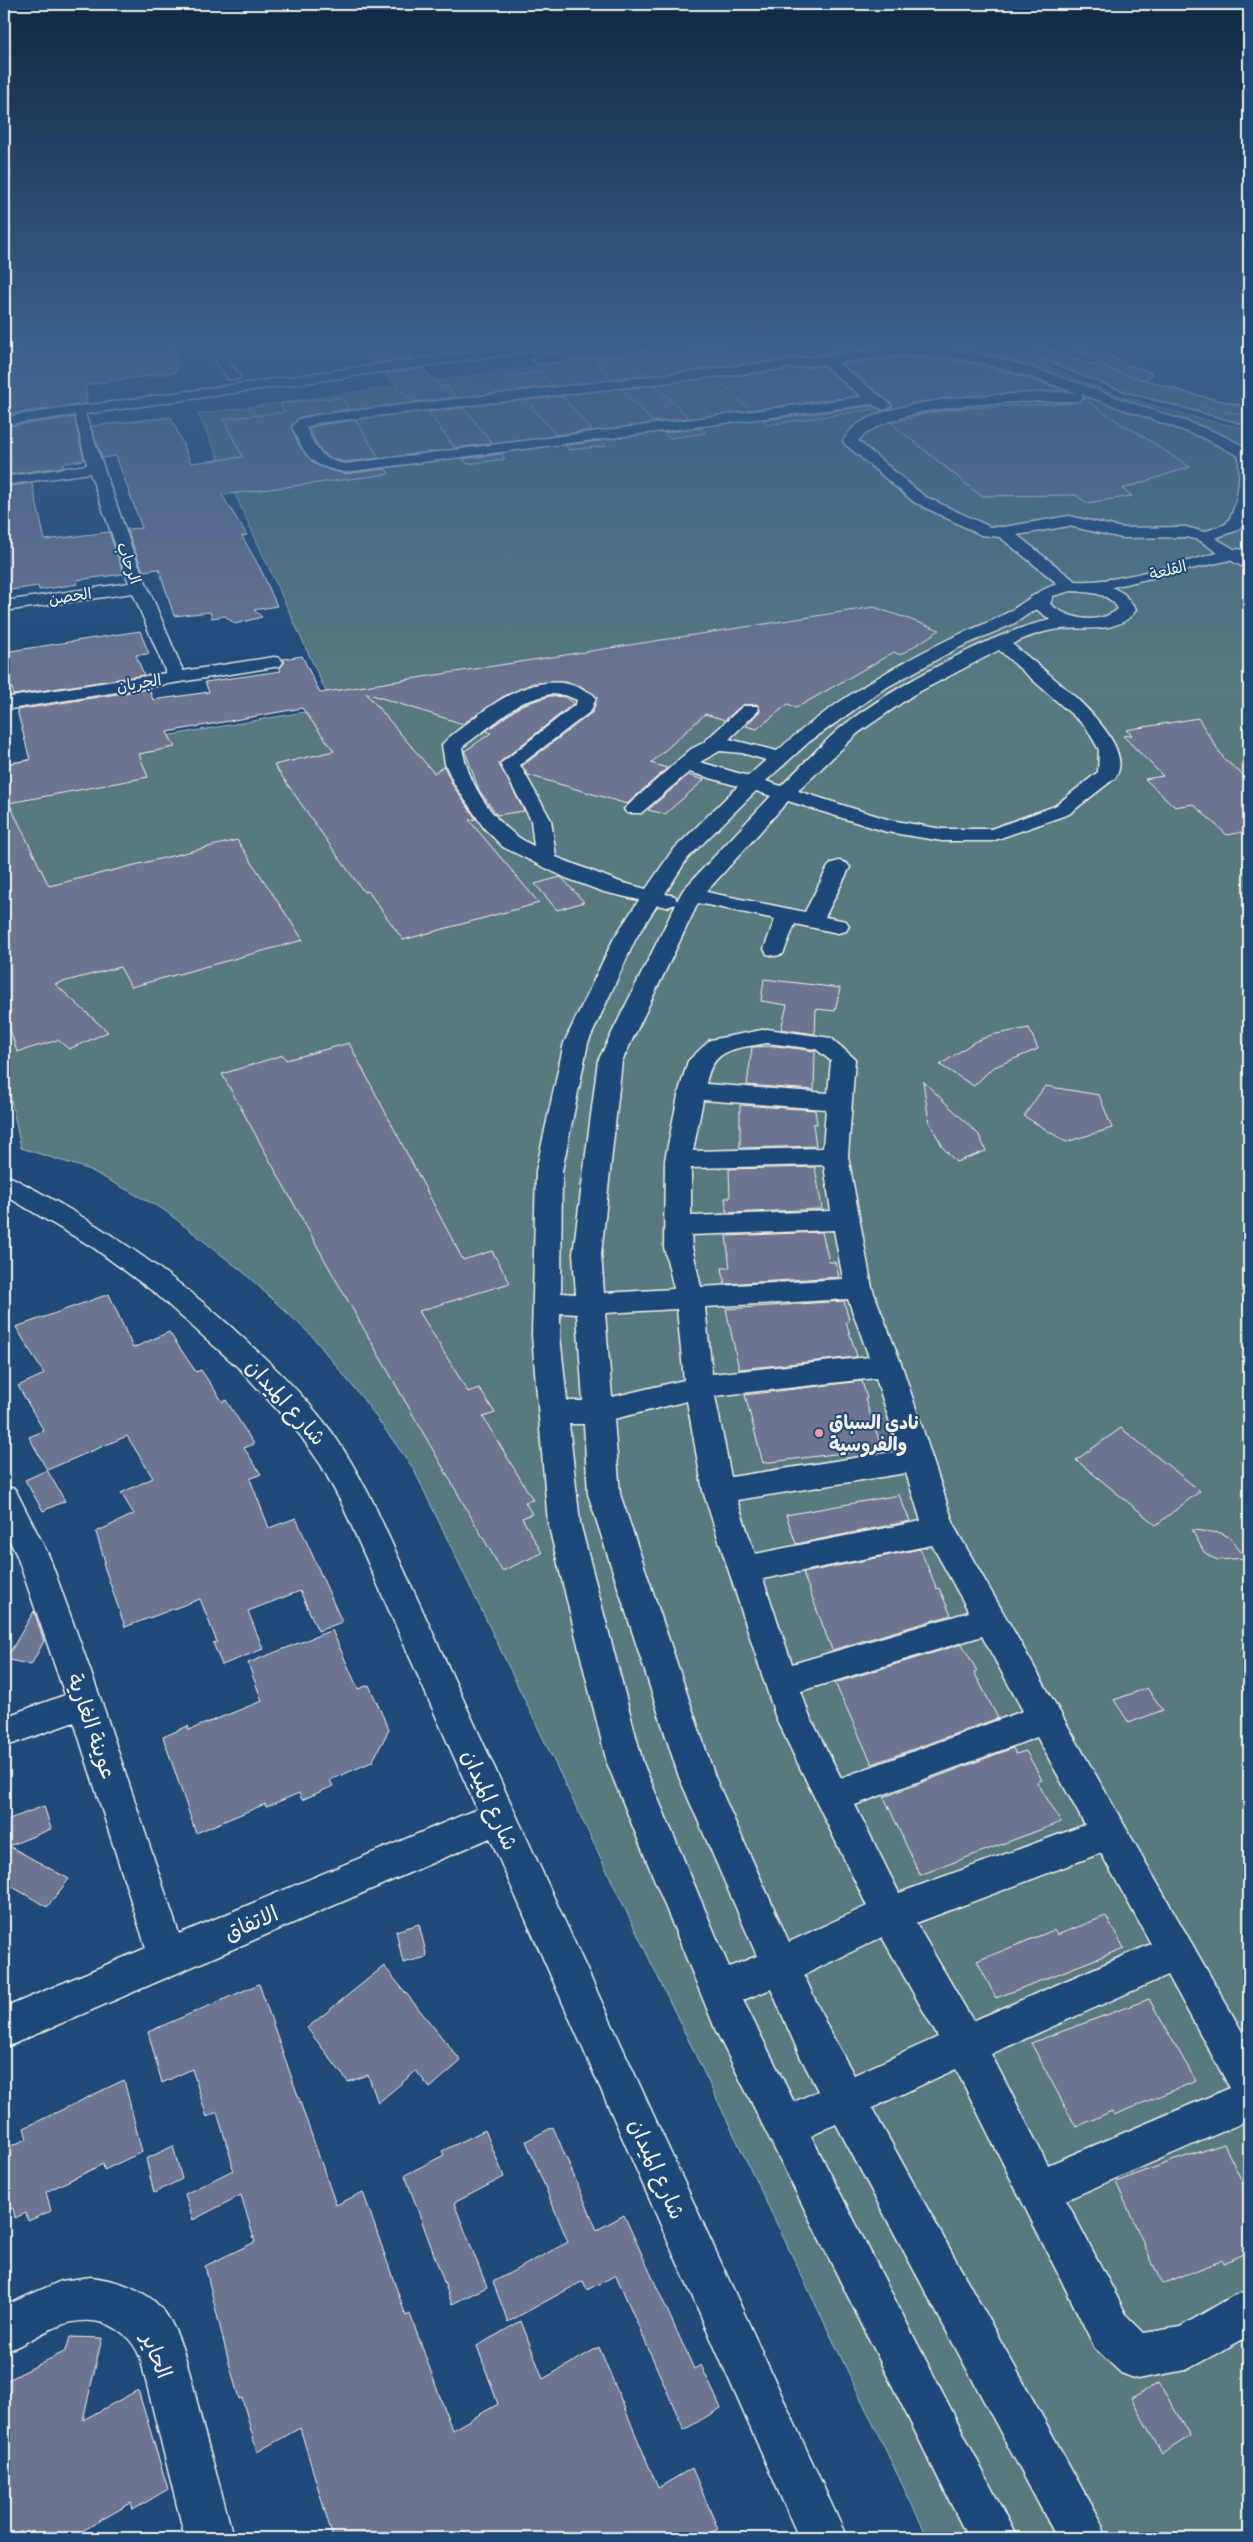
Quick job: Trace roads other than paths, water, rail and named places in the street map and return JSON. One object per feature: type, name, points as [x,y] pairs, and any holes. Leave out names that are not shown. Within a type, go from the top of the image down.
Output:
[{"type":"street","name":"الرحاب","points":[[93,462],[137,586],[177,677]]},
{"type":"street","points":[[320,462],[325,465],[345,468],[395,462]]},
{"type":"street","points":[[875,462],[919,499],[987,532],[1037,585],[1041,605],[1048,612],[1077,622]]},
{"type":"street","points":[[987,532],[1004,532],[1070,521],[1122,533],[1179,532],[1206,537],[1227,531],[1235,526],[1248,467],[1247,462]]},
{"type":"street","points":[[4,481],[95,468]]},
{"type":"street","points":[[1004,532],[1079,586],[1103,590],[1116,595],[1125,602],[1126,610],[1121,616],[1110,621],[1049,625],[1001,643],[907,691],[851,729],[784,794],[689,900],[610,1060],[587,1254],[604,1494],[690,1758],[814,2042],[1083,2538]]},
{"type":"street","points":[[1206,537],[1207,540],[1230,555]]},
{"type":"street","name":"القلعة","points":[[993,2538],[736,2031],[625,1763],[564,1523],[546,1336],[549,1171],[576,1044],[625,938],[680,855],[752,783],[802,738],[876,686],[950,645],[1009,620],[1037,585],[1079,586],[1144,576],[1230,555],[1249,561]]},
{"type":"street","name":"القلعة","points":[[1125,602],[1142,593],[1173,582],[1249,561]]},
{"type":"street","name":"الحصن","points":[[4,606],[137,586]]},
{"type":"street","points":[[688,762],[694,767],[717,775],[752,783],[887,826],[942,835],[992,835],[1062,810],[1108,774],[1110,750],[1093,724],[1001,643]]},
{"type":"street","name":"الجريان","points":[[4,704],[274,662]]},
{"type":"street","points":[[546,858],[541,820],[510,764],[584,707],[587,698],[575,690],[530,691],[505,703],[452,745],[455,764],[465,785],[491,824],[510,843],[546,858],[574,873],[604,884],[651,897],[689,900],[787,915],[838,926]]},
{"type":"street","points":[[634,809],[688,762],[697,751],[711,745],[750,710]]},
{"type":"street","points":[[711,745],[736,746],[780,758]]},
{"type":"street","points":[[812,920],[839,867]]},
{"type":"street","points":[[775,949],[787,915]]},
{"type":"street","points":[[1249,2084],[991,1618],[940,1530],[887,1366],[858,1288],[835,1156],[843,1059],[823,1043],[767,1036],[718,1045],[697,1066],[691,1091],[678,1160],[678,1247],[690,1300],[699,1387],[718,1491],[793,1718],[890,1914],[964,2045],[1111,2332],[1137,2357],[1186,2348],[1249,2312]]},
{"type":"street","points":[[691,1091],[840,1102]]},
{"type":"street","points":[[678,1160],[835,1156]]},
{"type":"street","name":"شارع الميدان","points":[[4,1184],[70,1218],[113,1246],[163,1283],[216,1327],[303,1416],[329,1451],[356,1500],[823,2538]]},
{"type":"street","points":[[678,1226],[846,1220]]},
{"type":"street","points":[[547,1303],[591,1304],[690,1300],[858,1288]]},
{"type":"street","points":[[553,1412],[598,1412],[699,1387],[887,1366]]},
{"type":"street","points":[[718,1491],[916,1460]]},
{"type":"street","name":"عوينة الغارية","points":[[4,1498],[33,1556],[85,1703],[168,1958]]},
{"type":"street","points":[[743,1570],[940,1530]]},
{"type":"street","points":[[782,1682],[991,1618]]},
{"type":"street","points":[[4,1732],[85,1703]]},
{"type":"street","points":[[833,1797],[1046,1718]]},
{"type":"street","name":"الاتفاق","points":[[4,2028],[498,1817]]},
{"type":"street","points":[[719,1990],[780,1966],[890,1914],[1110,1832]]},
{"type":"street","points":[[784,2127],[964,2045],[1176,1952]]},
{"type":"street","points":[[1039,2190],[1249,2100]]},
{"type":"street","name":"الحاير","points":[[4,2330],[67,2300],[89,2297],[111,2301],[133,2312],[151,2331],[162,2355],[209,2538]]},
{"type":"place","name":"نادي السباق والفروسية","points":[[819,1433]]}]
